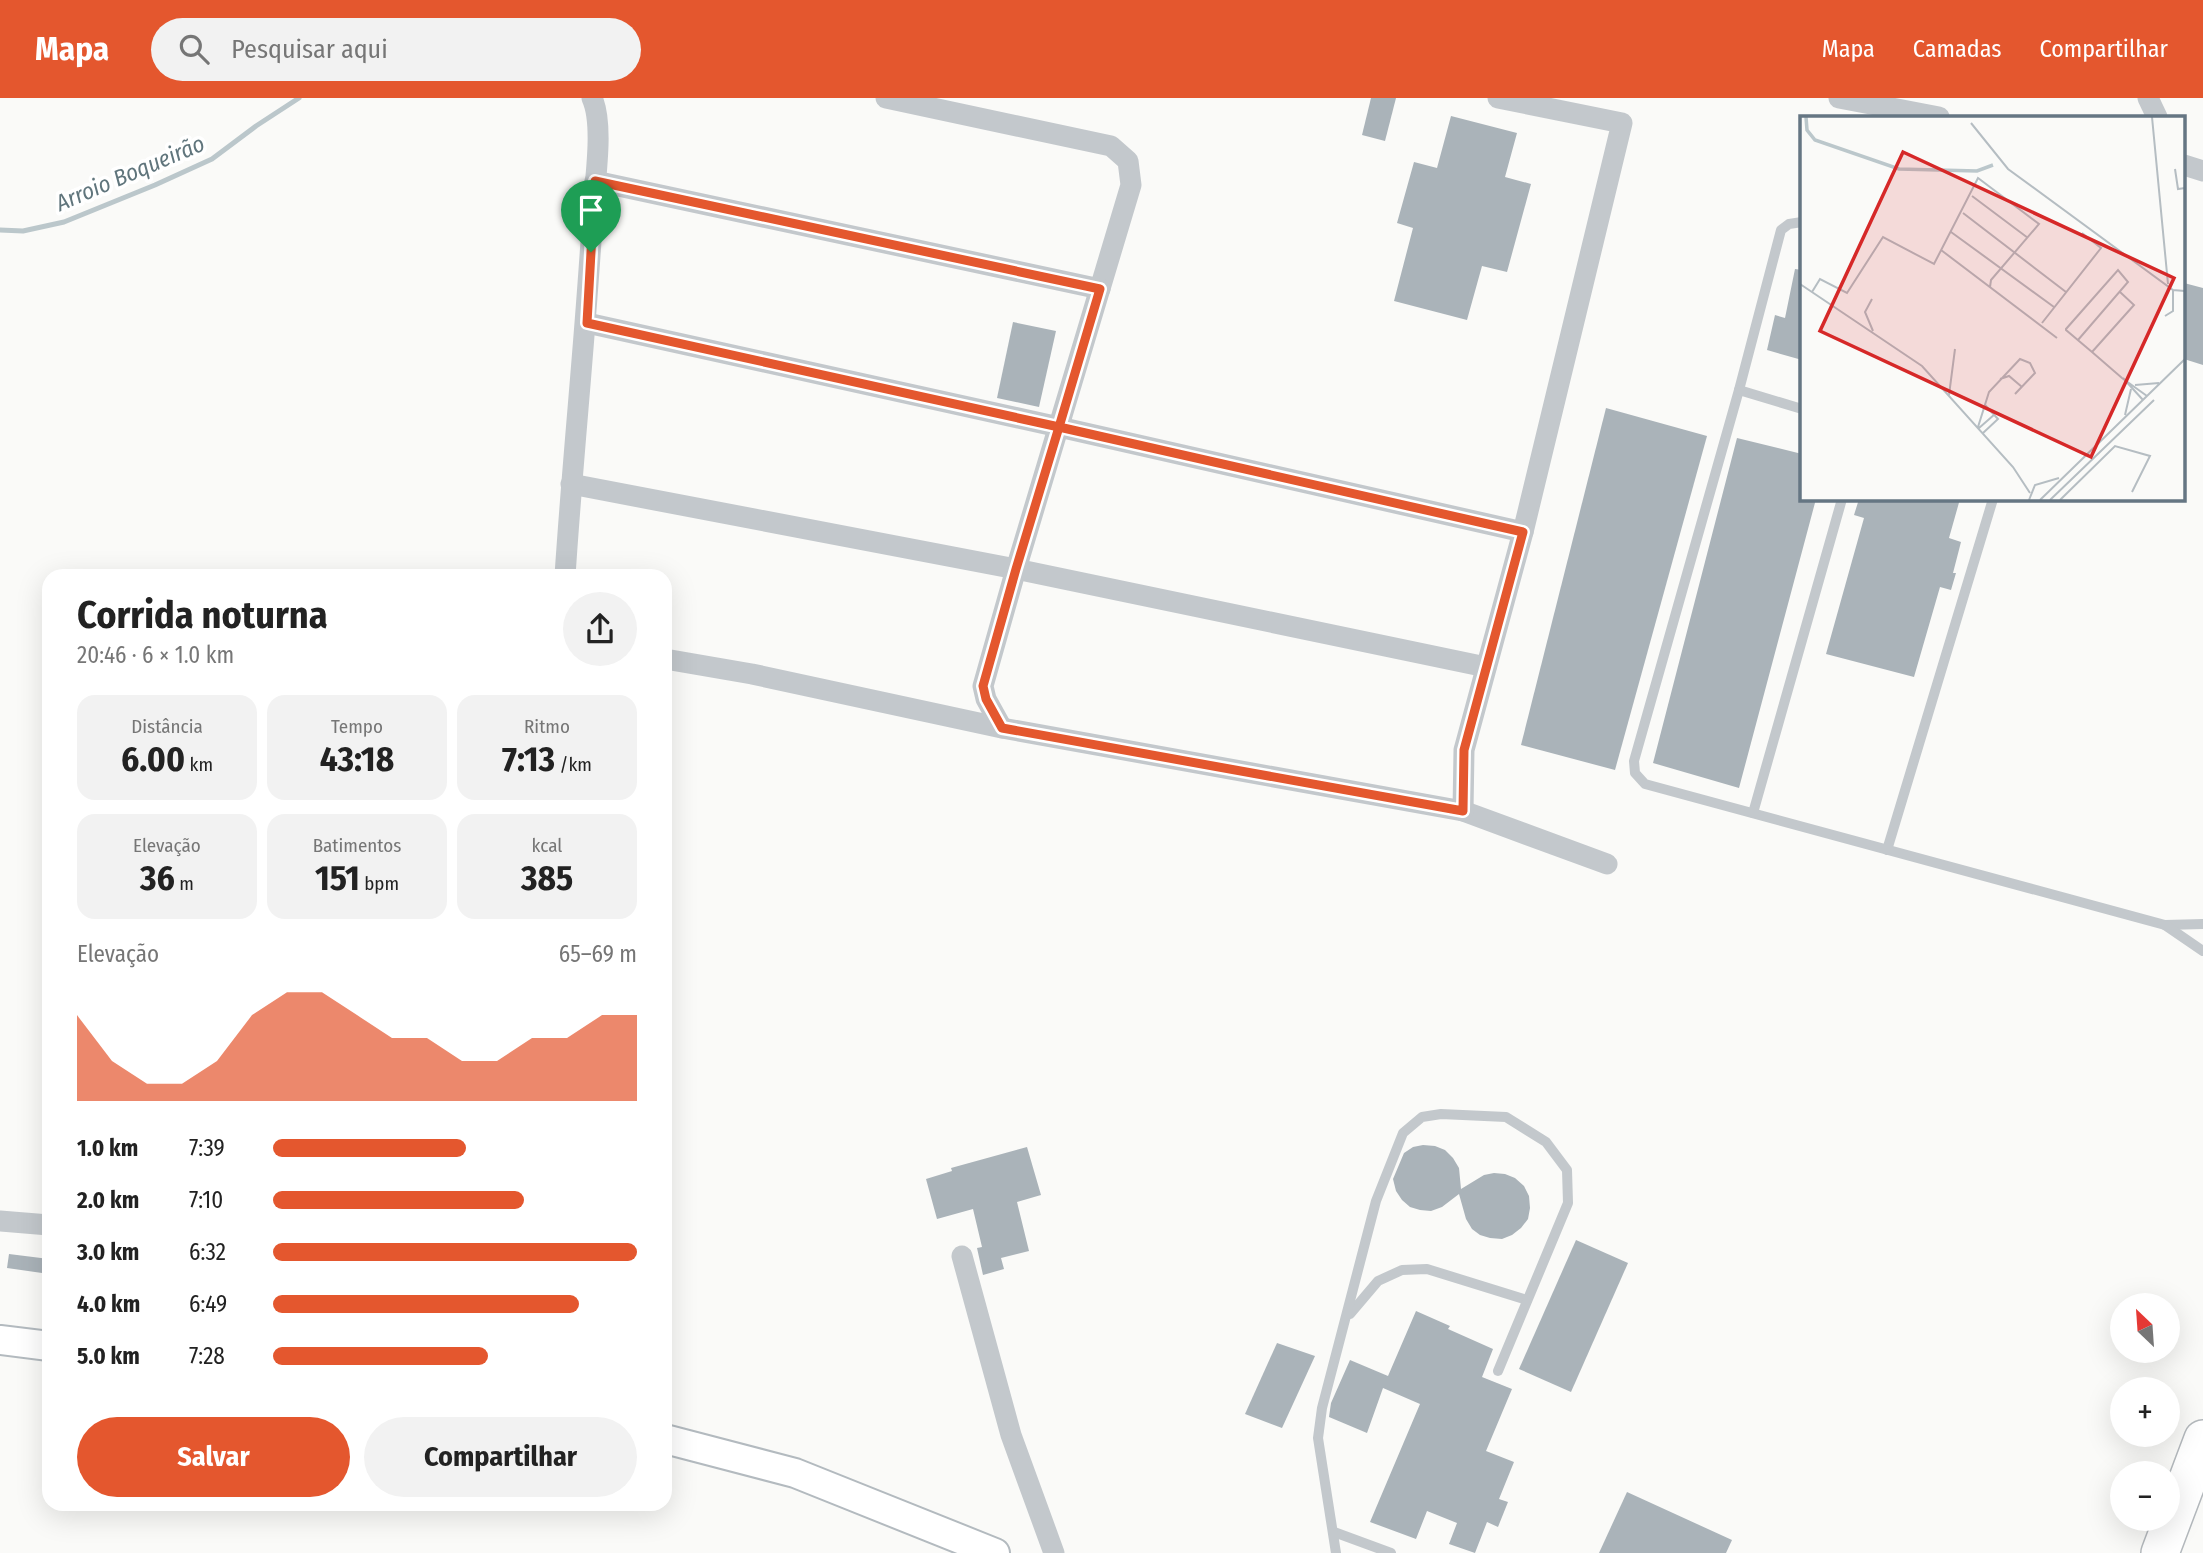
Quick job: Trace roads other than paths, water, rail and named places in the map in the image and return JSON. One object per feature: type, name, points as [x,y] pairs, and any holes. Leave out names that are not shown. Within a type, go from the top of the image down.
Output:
[{"type":"highway","points":[[2160,1553],[2203,1439]]},
{"type":"main road","points":[[0,1340],[42,1345]]},
{"type":"main road","points":[[672,1441],[795,1473],[995,1553]]},
{"type":"street","points":[[565,569],[587,323],[598,131],[592,98]]},
{"type":"street","points":[[886,98],[1111,146],[1128,161],[1131,185],[983,686],[986,699],[1002,728]]},
{"type":"street","points":[[1463,811],[1464,750],[1523,532],[1622,123],[1498,98]]},
{"type":"street","points":[[1839,98],[1934,116]]},
{"type":"street","points":[[2148,98],[2157,116]]},
{"type":"street","points":[[2186,166],[2203,171]]},
{"type":"street","points":[[595,181],[1100,289]]},
{"type":"street","points":[[587,323],[1523,532]]},
{"type":"street","points":[[571,484],[1016,569],[1486,667]]},
{"type":"street","points":[[672,660],[752,674],[1002,728],[1463,811],[1607,864]]},
{"type":"street","points":[[0,1221],[42,1224]]},
{"type":"street","points":[[962,1256],[1011,1435],[1054,1553]]},
{"type":"lane","points":[[1800,222],[1788,224],[1781,230],[1739,390],[1634,761],[1635,773],[1646,784],[2165,925],[2203,924]]},
{"type":"lane","points":[[1739,390],[1800,408]]},
{"type":"lane","points":[[1753,813],[1842,500]]},
{"type":"lane","points":[[1887,850],[1993,500]]},
{"type":"lane","points":[[2165,925],[2203,951]]},
{"type":"lane","points":[[1336,1553],[1318,1438],[1322,1408],[1376,1201],[1403,1133],[1422,1117],[1440,1114],[1506,1117],[1546,1142],[1567,1170],[1568,1203],[1498,1371]]},
{"type":"lane","points":[[1347,1317],[1378,1281],[1402,1270],[1427,1269],[1527,1300]]},
{"type":"lane","points":[[1334,1532],[1391,1553]]},
{"type":"waterway","name":"Arroio Boqueirão","points":[[0,230],[23,231],[64,222],[155,185],[212,159],[299,98]]}]
